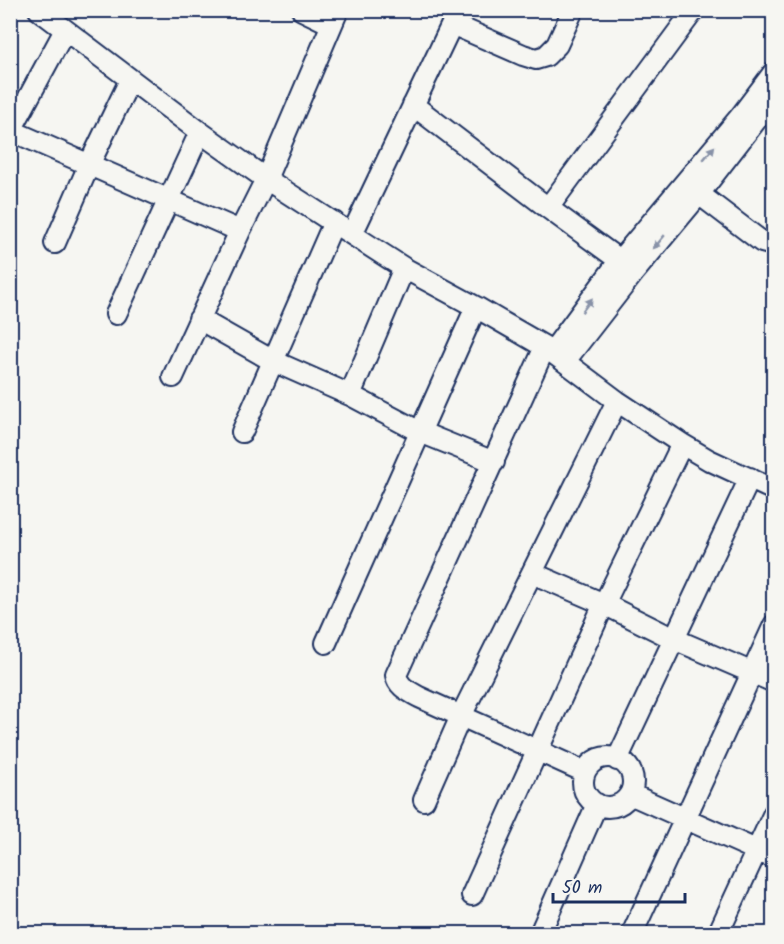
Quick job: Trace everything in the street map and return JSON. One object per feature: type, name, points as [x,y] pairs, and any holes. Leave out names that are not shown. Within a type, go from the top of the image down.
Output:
[{"type":"street","points":[[39,10],[130,80],[266,179],[404,268],[554,353],[616,400],[682,444],[709,460],[774,490]]},
{"type":"street","points":[[173,377],[266,179],[334,17],[302,10]]},
{"type":"street","points":[[352,234],[454,17],[523,55],[536,59],[546,56],[557,45],[573,10]]},
{"type":"street","points":[[548,208],[694,10]]},
{"type":"street","points":[[65,30],[11,131],[240,231]]},
{"type":"street","points":[[692,191],[740,117],[774,72]]},
{"type":"street","points":[[55,243],[130,80]]},
{"type":"street","points":[[585,772],[419,697],[403,688],[397,681],[396,675],[494,462],[554,353],[774,97]]},
{"type":"street","points":[[413,105],[628,266]]},
{"type":"street","points":[[116,314],[200,132]]},
{"type":"street","points":[[692,191],[762,242],[774,245]]},
{"type":"street","points":[[242,432],[334,222]]},
{"type":"street","points":[[350,395],[404,268]]},
{"type":"street","points":[[326,643],[476,307]]},
{"type":"street","points":[[199,319],[273,361],[350,395],[420,432],[494,462]]},
{"type":"street","points":[[424,801],[460,716],[616,400]]},
{"type":"street","points":[[472,895],[604,604],[682,444]]},
{"type":"street","points":[[617,760],[750,478]]},
{"type":"street","points":[[532,573],[604,604],[674,639],[774,682]]},
{"type":"street","points":[[632,933],[683,818],[774,625]]},
{"type":"street","points":[[607,757],[617,760],[627,766],[633,779],[630,794],[618,805],[609,807],[597,804],[587,796],[584,789],[585,772],[588,766],[600,758],[607,757]]},
{"type":"street","points":[[630,794],[765,854]]},
{"type":"street","points":[[541,931],[597,804]]},
{"type":"street","points":[[718,933],[765,854],[774,813]]}]
